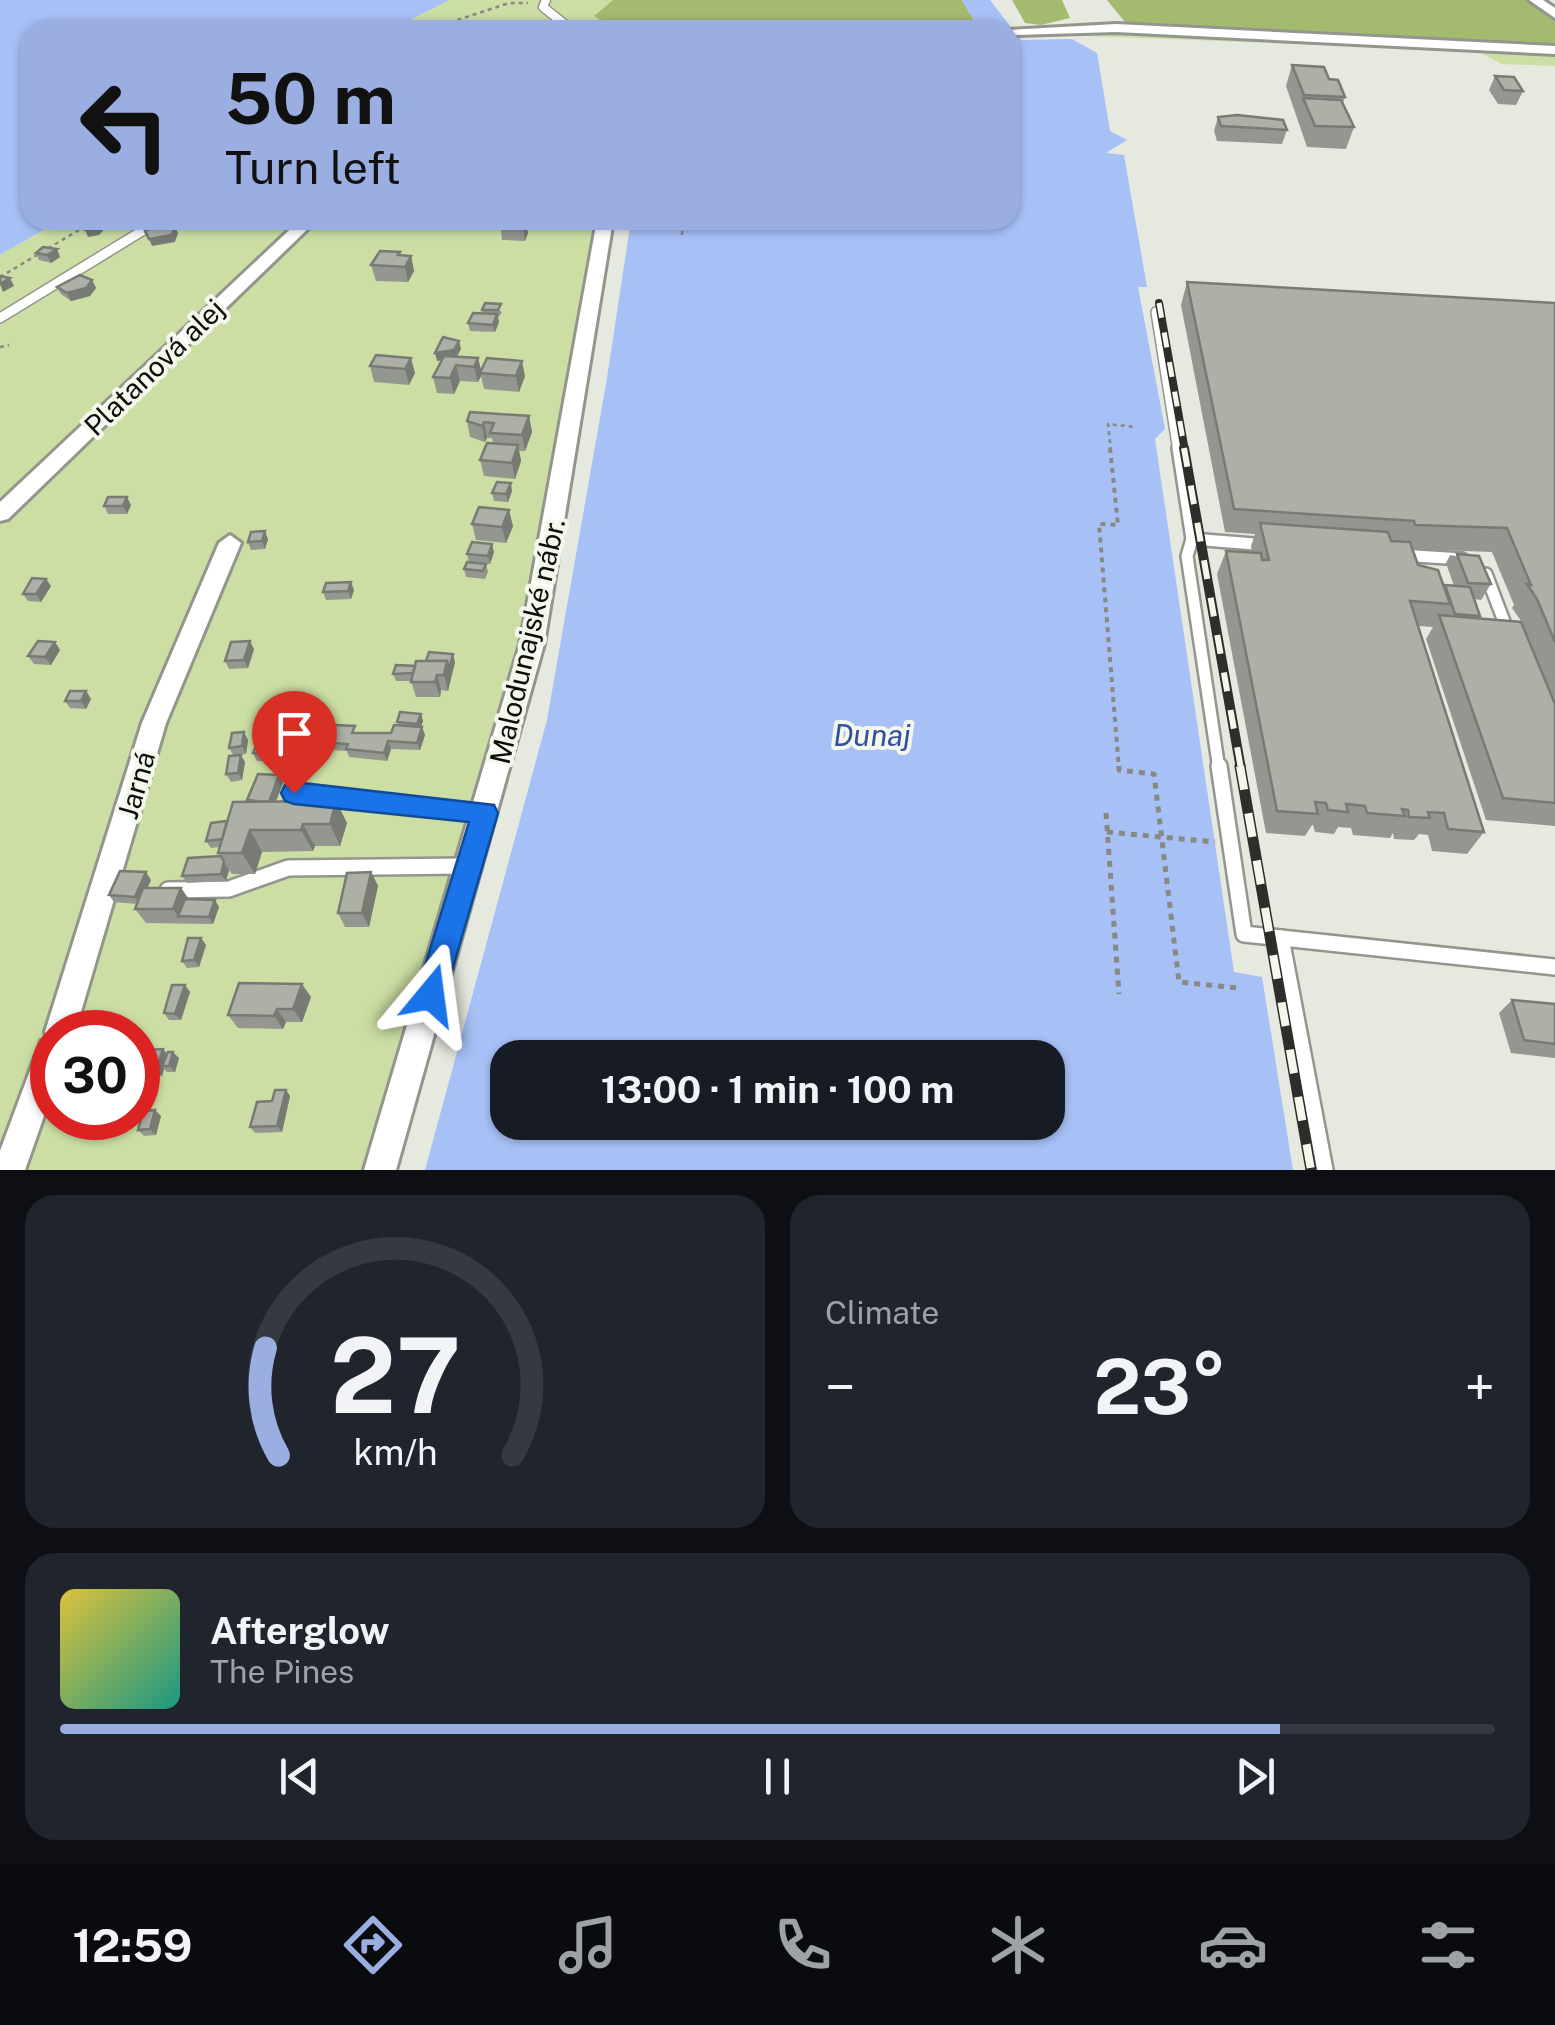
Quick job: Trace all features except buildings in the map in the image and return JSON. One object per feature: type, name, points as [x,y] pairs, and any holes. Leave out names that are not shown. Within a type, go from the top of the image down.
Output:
[{"type":"street","points":[[1536,0],[1555,14]]},
{"type":"street","points":[[1020,31],[1116,28],[1555,50]]},
{"type":"street","name":"Platanová alej","points":[[0,514],[298,230]]},
{"type":"street","name":"Malodunajské nábr.","points":[[380,1170],[536,627],[603,230]]},
{"type":"street","name":"Jarná","points":[[67,1010],[154,722],[230,543]]},
{"type":"street","points":[[9,1170],[30,1112]]},
{"type":"lane","points":[[0,318],[144,230]]},
{"type":"lane","points":[[1156,312],[1192,539],[1186,556],[1244,934],[1555,967]]},
{"type":"lane","points":[[1192,539],[1274,545]]},
{"type":"lane","points":[[1386,554],[1480,560],[1511,640]]},
{"type":"lane","points":[[294,793],[485,813]]},
{"type":"lane","points":[[155,890],[229,889],[288,868],[470,866]]},
{"type":"lane","points":[[1281,938],[1325,1170]]},
{"type":"path","points":[[457,20],[526,1]]},
{"type":"path","points":[[0,277],[79,230]]},
{"type":"path","points":[[682,235],[683,230]]},
{"type":"path","points":[[0,347],[9,345]]},
{"type":"path","points":[[1135,427],[1108,424],[1118,524],[1099,524],[1119,770],[1154,774],[1179,982],[1238,988]]},
{"type":"path","points":[[1106,813],[1118,994]]},
{"type":"path","points":[[1107,832],[1229,843]]},
{"type":"green space","points":[[449,0],[613,0],[594,16],[600,20],[410,20]]},
{"type":"green space","points":[[613,0],[962,0],[974,20],[600,20],[594,16]]},
{"type":"green space","points":[[1012,0],[1062,0],[1070,18],[1041,25],[1025,23]]},
{"type":"green space","points":[[1107,0],[1527,0],[1555,20],[1555,45],[1129,27]]},
{"type":"green space","points":[[1129,27],[1555,45],[1555,66],[1501,64],[1478,51],[1086,36]]},
{"type":"green space","points":[[44,230],[595,230],[533,603],[367,1170],[0,1170],[0,255]]},
{"type":"water","points":[[0,0],[449,0],[410,20],[20,20],[20,230],[44,230],[0,255]]},
{"type":"water","name":"Dunaj","points":[[962,0],[990,0],[1006,20],[974,20]]},
{"type":"water","name":"Dunaj","points":[[1020,39],[1072,39],[1097,53],[1110,131],[1127,140],[1106,153],[1124,155],[1147,287],[1138,287],[1165,429],[1155,439],[1234,972],[1262,977],[1293,1170],[425,1170],[547,720],[629,230],[1020,230]]},
{"type":"railway","points":[[1159,303],[1185,451]]},
{"type":"railway","points":[[1184,448],[1241,769]]},
{"type":"railway","points":[[1240,766],[1311,1170]]},
{"type":"route","points":[[294,793],[485,813],[431,995]]}]
